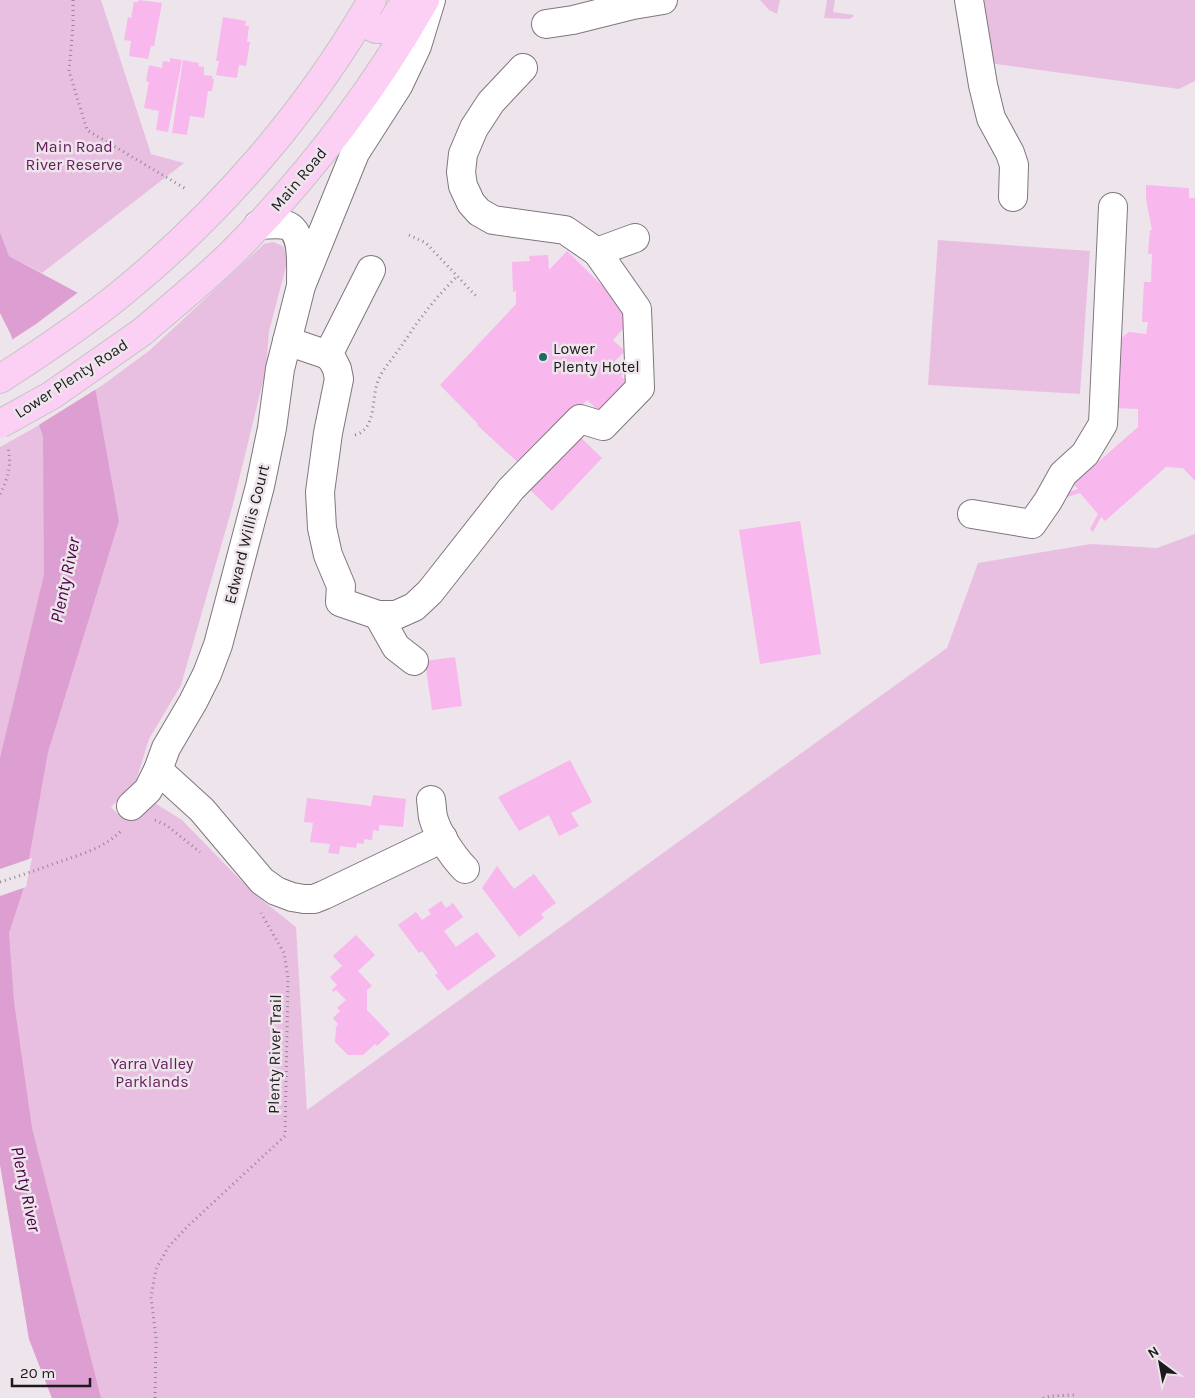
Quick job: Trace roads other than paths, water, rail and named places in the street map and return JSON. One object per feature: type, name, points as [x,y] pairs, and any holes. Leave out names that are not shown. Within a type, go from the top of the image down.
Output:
[{"type":"main road","points":[[0,379],[53,345],[124,292],[168,254],[218,206],[259,161],[315,88],[366,10],[376,28],[384,30],[390,26],[410,0]]},
{"type":"main road","name":"Main Road","points":[[142,332],[229,255],[284,198],[313,164],[349,118],[402,42],[425,0]]},
{"type":"main road","name":"Lower Plenty Road","points":[[3,431],[142,332]]},
{"type":"street","name":"Edward Willis Court","points":[[136,817],[166,748],[194,702],[218,644],[260,486],[272,428],[280,369],[301,286],[355,153],[398,86],[417,46],[431,0]]},
{"type":"street","points":[[546,24],[573,20],[633,2],[663,0]]},
{"type":"street","points":[[969,0],[983,85],[991,118],[1010,153],[1014,165],[1013,197]]},
{"type":"street","points":[[288,341],[328,355],[337,369],[338,379],[320,492],[322,528],[328,555],[341,586],[340,602],[378,614],[396,615],[414,607],[430,592],[511,489],[580,419],[603,426],[640,388],[637,309],[597,252],[565,230],[493,220],[479,212],[471,203],[463,186],[461,172],[464,154],[474,128],[491,102],[523,68]]},
{"type":"street","points":[[972,514],[1032,524],[1048,501],[1062,474],[1085,454],[1103,424],[1113,207]]},
{"type":"street","name":"Edward Willis Court","points":[[258,225],[284,225],[289,226],[293,230],[298,240],[300,251],[301,286]]},
{"type":"street","points":[[597,252],[635,238]]},
{"type":"street","points":[[328,355],[371,270]]},
{"type":"street","points":[[378,614],[396,647],[414,661]]},
{"type":"street","points":[[158,770],[202,810],[262,881],[276,891],[292,897],[314,899],[443,838]]},
{"type":"street","points":[[431,800],[433,817],[443,838],[464,870]]},
{"type":"water","name":"Plenty River","points":[[0,232],[9,256],[78,293],[119,521],[48,752],[24,887],[9,933],[14,1002],[32,1128],[101,1398],[52,1398],[29,1339],[0,1164],[0,758],[44,575],[43,437],[11,335],[0,313]]},
{"type":"place","name":"Lower Plenty Hotel","points":[[543,357]]},
{"type":"park label","name":"Main Road River Reserve","points":[[74,155]]},
{"type":"park label","name":"Yarra Valley Parklands","points":[[152,1072]]}]
